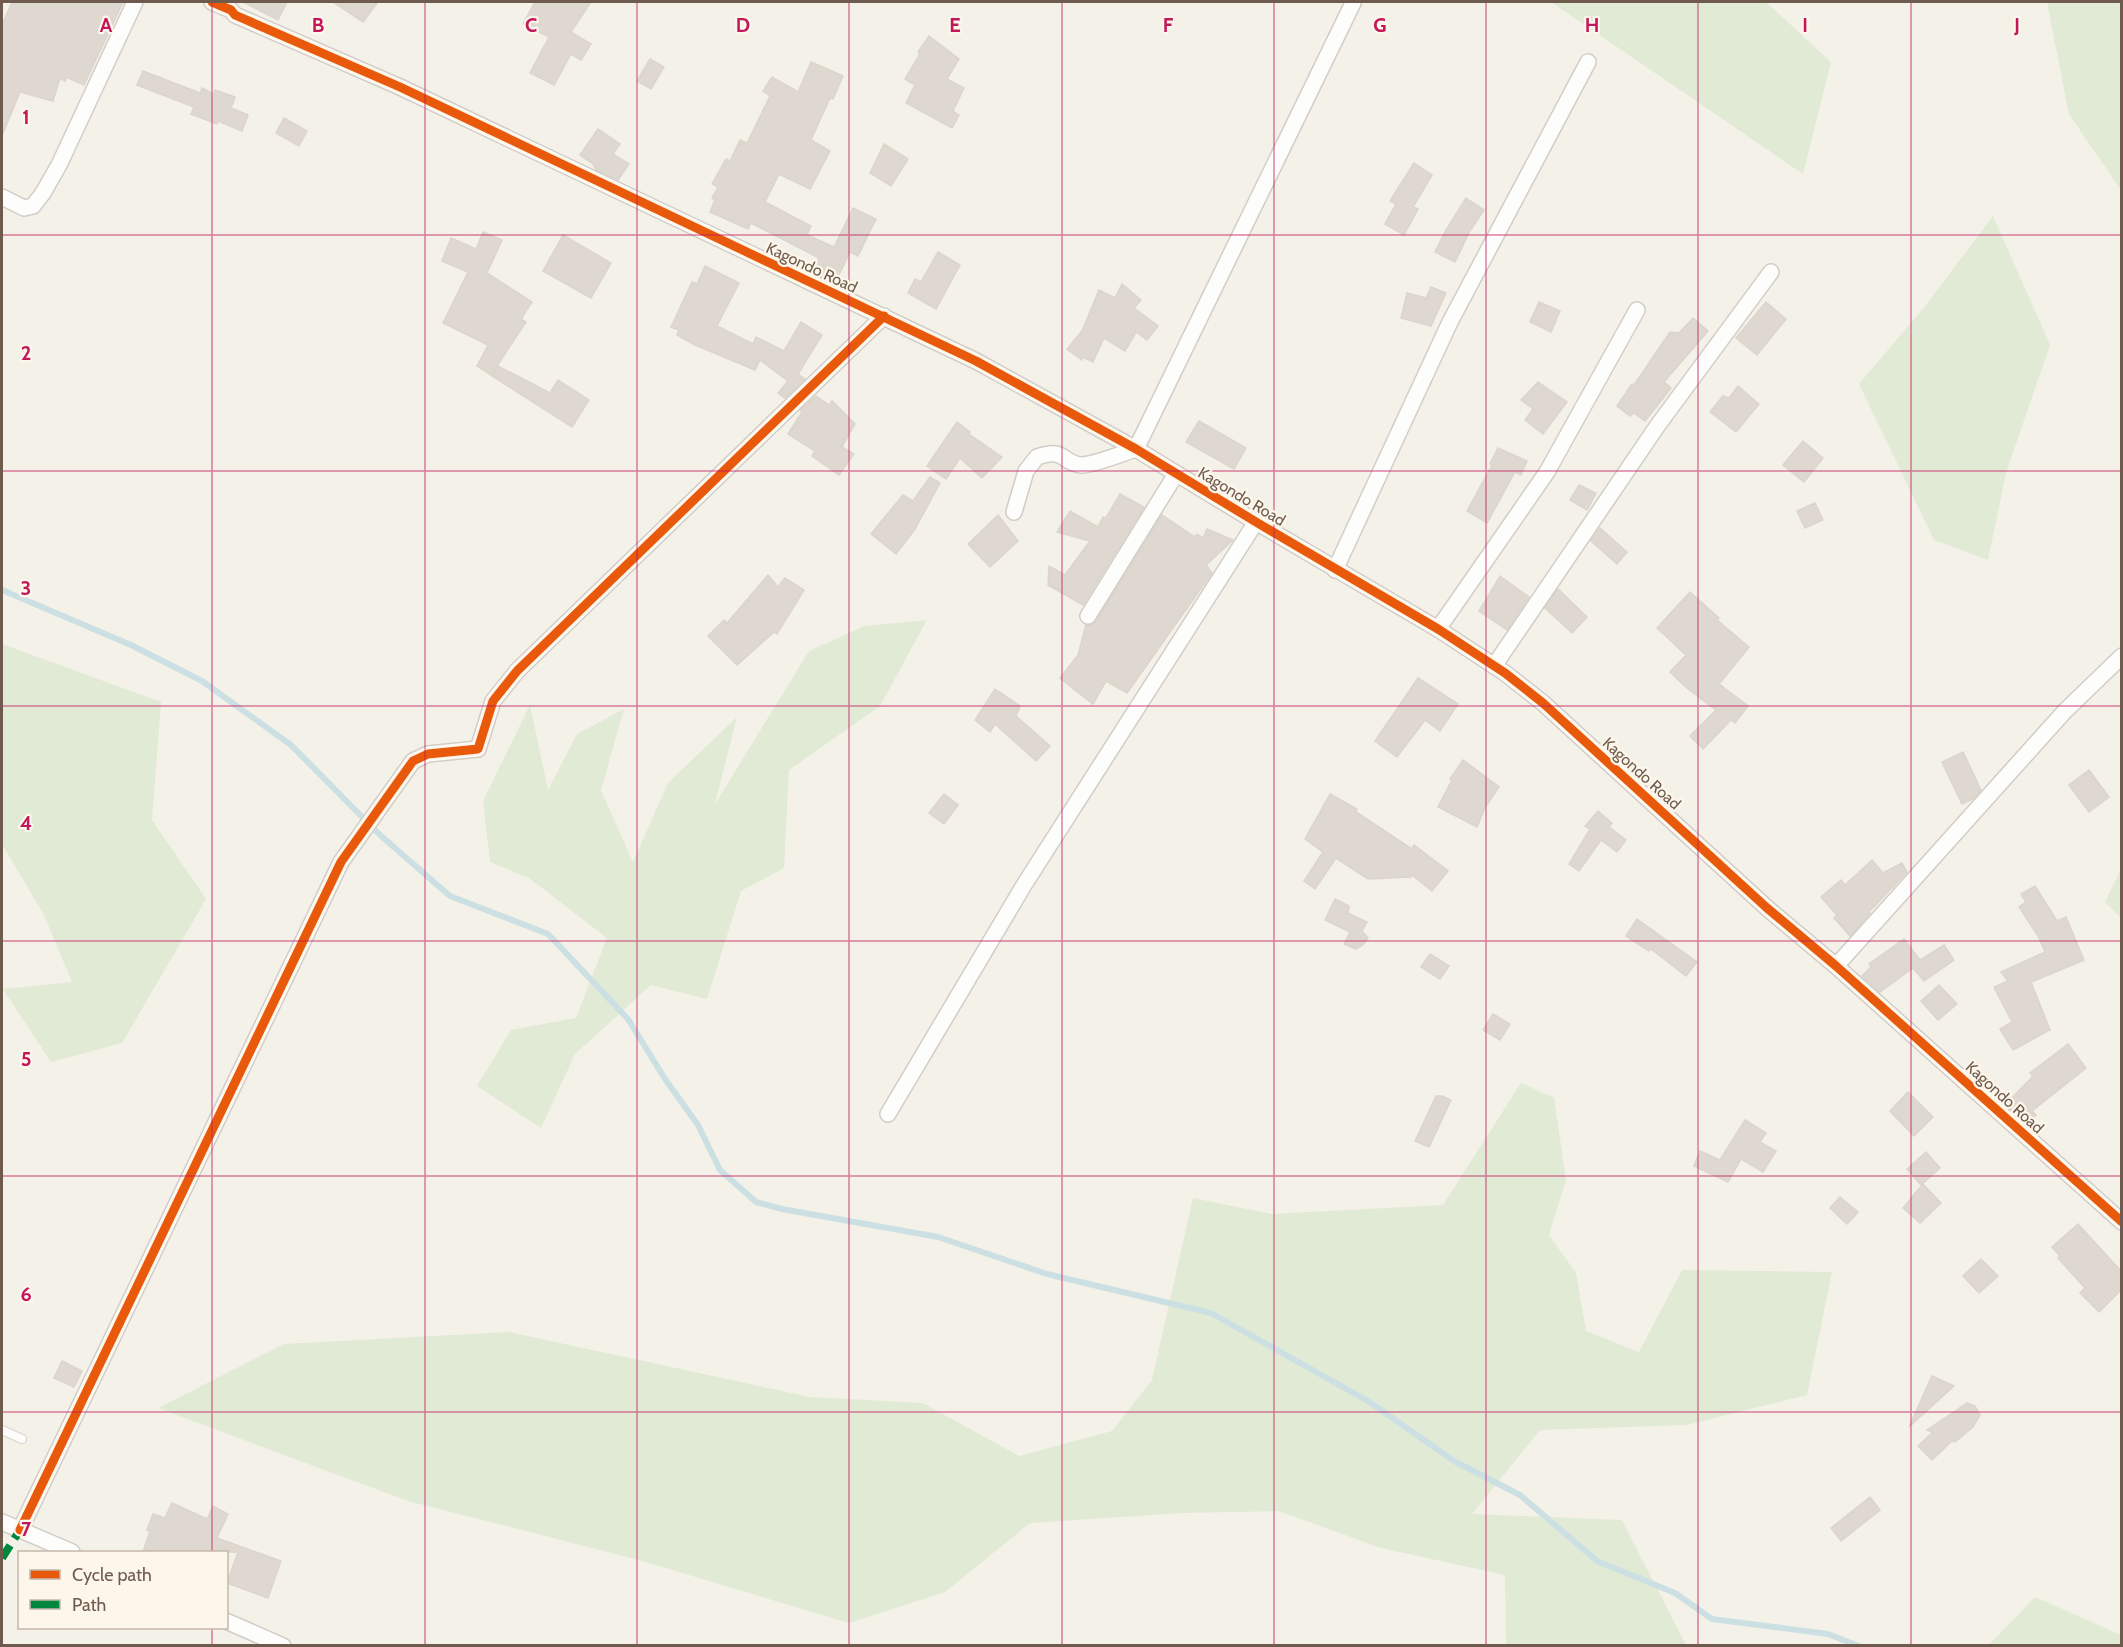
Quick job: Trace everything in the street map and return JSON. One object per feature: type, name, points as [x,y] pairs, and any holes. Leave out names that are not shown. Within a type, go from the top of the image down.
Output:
[{"type":"street","points":[[2,197],[24,208],[33,206],[44,193],[135,2]]},
{"type":"street","name":"Kagondo Road","points":[[212,2],[231,10],[235,15],[400,87],[976,361],[1136,449],[1335,570],[1438,629],[1494,666],[1543,703],[1767,908],[1836,966],[2121,1222]]},
{"type":"street","points":[[1014,512],[1026,471],[1037,457],[1057,453],[1081,465],[1136,449],[1353,3]]},
{"type":"street","points":[[1335,570],[1450,322],[1588,62]]},
{"type":"street","points":[[1494,666],[1658,425],[1771,272]]},
{"type":"street","points":[[1438,629],[1547,472],[1637,310]]},
{"type":"street","points":[[20,1530],[341,862],[413,761],[428,754],[478,749],[493,702],[517,671],[884,316]]},
{"type":"street","points":[[1088,616],[1176,474]]},
{"type":"street","points":[[888,1114],[1024,885],[1256,522]]},
{"type":"street","points":[[1836,966],[2065,711],[2121,656]]},
{"type":"street","points":[[2,1522],[70,1551]]},
{"type":"street","points":[[228,1622],[283,1646]]},
{"type":"lane","points":[[2,1430],[22,1439]]},
{"type":"green space","points":[[1551,2],[1766,2],[1831,62],[1803,174]]},
{"type":"green space","points":[[2047,2],[2121,2],[2121,190],[2069,114]]},
{"type":"green space","points":[[1993,216],[2050,345],[2006,473],[1988,560],[1934,540],[1859,384],[1926,305]]},
{"type":"green space","points":[[927,620],[880,706],[789,770],[784,868],[741,891],[707,999],[651,985],[575,1054],[541,1128],[477,1086],[511,1030],[576,1018],[607,938],[529,878],[490,862],[483,801],[530,705],[548,790],[577,734],[624,709],[601,790],[633,862],[668,783],[737,717],[715,804],[809,651],[865,626]]},
{"type":"green space","points":[[2,644],[161,702],[152,820],[206,899],[122,1043],[51,1062],[3,989],[72,982],[44,915],[2,844]]},
{"type":"green space","points":[[2121,869],[2121,918],[2105,902]]},
{"type":"green space","points":[[1521,1083],[1554,1098],[1566,1180],[1549,1235],[1576,1273],[1586,1331],[1639,1352],[1682,1270],[1832,1272],[1807,1395],[1687,1425],[1540,1430],[1472,1514],[1622,1520],[1686,1645],[1506,1645],[1505,1575],[1381,1548],[1279,1511],[1182,1513],[1030,1523],[945,1592],[849,1623],[639,1560],[408,1501],[158,1408],[284,1344],[509,1332],[810,1397],[923,1403],[1019,1456],[1112,1431],[1152,1380],[1193,1198],[1272,1214],[1443,1205]]},
{"type":"green space","points":[[2035,1597],[2121,1635],[2121,1645],[1989,1645]]},
{"type":"building","points":[[12,2],[123,2],[84,85],[66,77],[65,81],[60,78],[53,101],[20,92],[2,136],[2,25]]},
{"type":"building","points":[[243,2],[287,2],[278,20]]},
{"type":"building","points":[[333,2],[378,2],[363,22]]},
{"type":"building","points":[[535,2],[591,2],[571,32],[591,44],[581,60],[571,54],[554,85],[530,73],[549,37],[523,24]]},
{"type":"building","points":[[929,36],[959,59],[947,79],[964,88],[953,111],[959,115],[952,128],[906,103],[915,85],[905,79],[920,54],[918,52]]},
{"type":"building","points":[[650,59],[664,67],[651,89],[637,81]]},
{"type":"building","points":[[811,62],[843,76],[811,140],[830,151],[810,189],[779,174],[765,202],[811,226],[807,235],[834,247],[853,208],[876,219],[858,256],[850,252],[835,283],[812,272],[819,258],[751,223],[748,229],[710,212],[715,200],[712,198],[718,187],[712,184],[726,159],[730,161],[740,140],[747,143],[770,96],[763,91],[772,77],[798,92]]},
{"type":"building","points":[[143,71],[200,93],[202,88],[214,94],[215,90],[235,97],[231,108],[248,115],[242,131],[218,121],[217,124],[191,114],[194,107],[137,85]]},
{"type":"building","points":[[284,118],[307,131],[299,146],[276,133]]},
{"type":"building","points":[[598,129],[620,144],[613,154],[629,164],[618,180],[596,170],[593,164],[580,155]]},
{"type":"building","points":[[884,144],[908,159],[891,186],[870,173]]},
{"type":"building","points":[[1414,163],[1432,175],[1413,207],[1418,209],[1404,235],[1385,224],[1396,204],[1390,201]]},
{"type":"building","points":[[1466,198],[1484,210],[1470,231],[1455,262],[1435,252]]},
{"type":"building","points":[[483,232],[502,240],[487,273],[532,302],[521,319],[526,322],[491,375],[477,366],[488,345],[443,323],[468,272],[442,261],[451,238],[476,249]]},
{"type":"building","points":[[563,235],[611,263],[591,298],[543,271]]},
{"type":"building","points":[[938,252],[960,265],[936,309],[908,293],[915,279],[921,282]]},
{"type":"building","points":[[705,266],[739,283],[717,326],[753,344],[756,337],[784,351],[801,322],[822,335],[798,374],[805,379],[785,398],[778,393],[788,381],[760,360],[755,370],[695,345],[677,335],[679,330],[671,327],[692,282],[697,284]]},
{"type":"building","points":[[1122,284],[1141,300],[1134,308],[1158,326],[1147,340],[1136,332],[1125,351],[1104,338],[1093,362],[1083,357],[1082,360],[1067,349],[1082,331],[1099,290],[1115,298]]},
{"type":"building","points":[[1431,287],[1446,293],[1431,326],[1401,318],[1407,293],[1426,298]]},
{"type":"building","points":[[1539,302],[1560,311],[1551,332],[1530,322]]},
{"type":"building","points":[[1766,302],[1786,319],[1757,355],[1736,338]]},
{"type":"building","points":[[1693,318],[1708,331],[1664,382],[1671,388],[1645,421],[1634,413],[1630,416],[1617,406],[1670,332],[1679,333]]},
{"type":"building","points":[[498,366],[550,393],[558,380],[589,400],[572,427],[492,376]]},
{"type":"building","points":[[1538,382],[1567,402],[1543,434],[1525,420],[1533,409],[1521,400]]},
{"type":"building","points":[[1738,386],[1759,404],[1736,432],[1710,412],[1723,396],[1729,398]]},
{"type":"building","points":[[816,396],[829,405],[832,401],[855,424],[842,447],[854,454],[839,475],[812,456],[815,451],[788,434],[802,412],[800,410]]},
{"type":"building","points":[[1199,421],[1246,448],[1234,469],[1186,442]]},
{"type":"building","points":[[957,422],[970,432],[969,434],[1002,457],[982,478],[960,458],[946,479],[927,466]]},
{"type":"building","points":[[1803,441],[1823,458],[1804,482],[1783,465]]},
{"type":"building","points":[[1498,448],[1527,461],[1521,475],[1515,472],[1487,523],[1467,511],[1492,465],[1490,464]]},
{"type":"building","points":[[930,477],[940,483],[915,529],[896,554],[871,534],[903,495],[913,501]]},
{"type":"building","points":[[1579,485],[1596,493],[1587,510],[1570,500]]},
{"type":"building","points":[[1120,494],[1144,507],[1083,605],[1048,585],[1049,566],[1065,575],[1090,541],[1057,532],[1070,511],[1098,527]]},
{"type":"building","points":[[1815,503],[1823,520],[1805,528],[1797,511]]},
{"type":"building","points":[[998,515],[1018,541],[990,567],[968,544]]},
{"type":"building","points":[[1162,515],[1195,537],[1197,534],[1203,538],[1207,529],[1233,540],[1206,565],[1212,573],[1127,693],[1106,681],[1093,704],[1060,678],[1078,655],[1086,625],[1092,625],[1096,621]]},
{"type":"building","points":[[1600,528],[1627,552],[1617,564],[1591,541]]},
{"type":"building","points":[[768,575],[778,587],[785,578],[804,590],[777,634],[774,632],[737,665],[708,636],[724,620],[727,623]]},
{"type":"building","points":[[1500,576],[1529,597],[1507,630],[1479,611]]},
{"type":"building","points":[[1558,589],[1587,617],[1572,633],[1545,608]]},
{"type":"building","points":[[1690,592],[1719,618],[1717,620],[1749,647],[1719,684],[1748,706],[1735,723],[1731,720],[1703,749],[1690,736],[1716,710],[1670,672],[1686,655],[1657,628]]},
{"type":"building","points":[[1418,678],[1458,704],[1440,731],[1425,720],[1397,757],[1375,741]]},
{"type":"building","points":[[995,689],[1020,706],[1016,716],[1050,746],[1036,761],[995,724],[990,732],[975,720]]},
{"type":"building","points":[[1963,752],[1981,790],[1973,799],[1962,804],[1942,762]]},
{"type":"building","points":[[1463,760],[1499,787],[1486,806],[1477,827],[1438,807],[1452,780],[1450,779]]},
{"type":"building","points":[[2089,770],[2109,797],[2089,812],[2069,785]]},
{"type":"building","points":[[944,794],[958,805],[944,824],[929,813]]},
{"type":"building","points":[[1330,794],[1357,809],[1356,812],[1412,849],[1414,845],[1448,871],[1432,891],[1412,875],[1411,877],[1368,879],[1336,858],[1315,889],[1304,881],[1323,852],[1305,839]]},
{"type":"building","points":[[1598,811],[1612,823],[1609,827],[1626,840],[1617,852],[1601,840],[1579,871],[1569,864],[1590,829],[1585,826]]},
{"type":"building","points":[[1872,860],[1883,873],[1902,863],[1907,872],[1850,936],[1834,918],[1837,915],[1821,897],[1841,880],[1845,885]]},
{"type":"building","points":[[2035,886],[2057,921],[2066,917],[2084,960],[2031,982],[2050,1030],[2013,1050],[2000,1029],[2012,1022],[1994,987],[2008,981],[2001,972],[2045,952],[2038,936],[2019,907],[2026,902],[2021,894]]},
{"type":"building","points":[[1335,899],[1349,906],[1348,913],[1367,922],[1362,931],[1368,938],[1356,949],[1344,944],[1350,932],[1325,920]]},
{"type":"building","points":[[1637,919],[1697,962],[1686,976],[1651,949],[1649,951],[1626,936]]},
{"type":"building","points":[[1904,939],[1920,960],[1944,945],[1954,960],[1924,981],[1913,968],[1880,992],[1862,976],[1871,967],[1869,964]]},
{"type":"building","points":[[1430,954],[1449,966],[1440,979],[1421,967]]},
{"type":"building","points":[[1939,985],[1957,1004],[1938,1020],[1921,1001]]},
{"type":"building","points":[[1493,1014],[1510,1024],[1500,1040],[1483,1030]]},
{"type":"building","points":[[2068,1044],[2086,1068],[2032,1111],[2036,1115],[2027,1124],[2005,1105],[2033,1076],[2030,1073]]},
{"type":"building","points":[[1908,1092],[1933,1117],[1914,1136],[1890,1111]]},
{"type":"building","points":[[1436,1096],[1451,1100],[1429,1147],[1415,1141]]},
{"type":"building","points":[[1745,1120],[1766,1133],[1760,1142],[1776,1151],[1763,1172],[1741,1159],[1728,1182],[1694,1166],[1700,1151],[1720,1160]]},
{"type":"building","points":[[1926,1152],[1940,1168],[1921,1185],[1907,1169]]},
{"type":"building","points":[[1923,1184],[1941,1203],[1920,1223],[1903,1208]]},
{"type":"building","points":[[1840,1197],[1858,1212],[1847,1224],[1830,1208]]},
{"type":"building","points":[[2078,1224],[2121,1271],[2121,1290],[2099,1312],[2080,1293],[2085,1288],[2058,1258],[2060,1256],[2052,1247]]},
{"type":"building","points":[[1981,1259],[1998,1276],[1979,1293],[1963,1276]]},
{"type":"building","points":[[62,1361],[82,1371],[74,1387],[54,1378]]},
{"type":"building","points":[[1932,1376],[1954,1386],[1909,1427]]},
{"type":"building","points":[[1967,1403],[1975,1406],[1980,1415],[1973,1427],[1955,1442],[1952,1441],[1932,1460],[1918,1446],[1933,1432],[1927,1430]]},
{"type":"building","points":[[1870,1497],[1880,1510],[1841,1541],[1831,1528]]},
{"type":"building","points":[[172,1503],[207,1519],[213,1506],[228,1514],[217,1538],[281,1561],[268,1598],[228,1583],[238,1552],[143,1551],[153,1514],[165,1518]]},
{"type":"waterway","points":[[2,590],[131,645],[202,681],[291,745],[380,835],[450,896],[548,934],[628,1019],[665,1079],[698,1125],[720,1170],[756,1202],[782,1209],[938,1237],[1047,1274],[1211,1313],[1368,1401],[1454,1461],[1520,1495],[1597,1561],[1675,1593],[1712,1619],[1828,1634],[1859,1646]]},
{"type":"marked path","points":[[2,1558],[20,1530]]},
{"type":"cycle path","points":[[212,2],[231,10],[235,15],[400,87],[976,361],[1136,449],[1438,629],[1505,673],[1543,703],[1767,908],[1836,966],[2122,1222]]},
{"type":"cycle path","points":[[20,1530],[341,862],[413,761],[428,754],[478,749],[493,701],[517,671],[884,316]]}]
